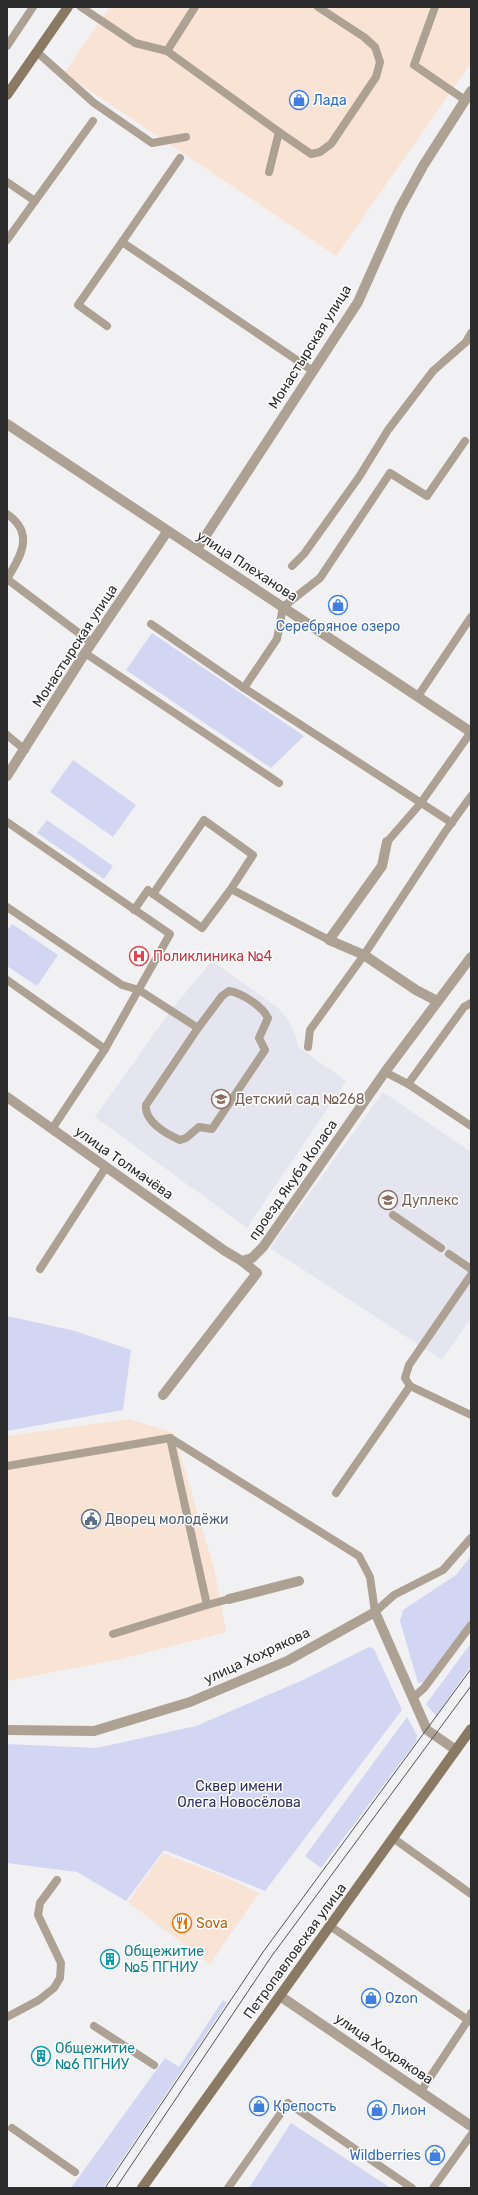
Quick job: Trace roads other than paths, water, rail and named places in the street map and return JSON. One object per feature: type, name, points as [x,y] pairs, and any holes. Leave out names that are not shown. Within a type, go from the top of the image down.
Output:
[{"type":"street","points":[[7,95],[68,7]]},
{"type":"street","name":"Монастырская улица","points":[[197,549],[358,302],[399,210],[423,166],[471,91]]},
{"type":"street","name":"улица Плеханова","points":[[7,424],[167,532],[197,549],[471,732]]},
{"type":"street","name":"Монастырская улица","points":[[7,776],[92,643],[167,532]]},
{"type":"street","points":[[387,842],[382,866],[329,940],[364,955],[416,990],[437,1001]]},
{"type":"street","name":"проезд Якуба Коласа","points":[[242,1261],[252,1258],[264,1247],[385,1072],[471,957]]},
{"type":"street","name":"улица Толмачёва","points":[[7,1098],[225,1251],[242,1261]]},
{"type":"street","points":[[163,1395],[257,1273],[242,1261]]},
{"type":"street","points":[[229,1599],[299,1581]]},
{"type":"street","points":[[375,1612],[428,1730],[456,1750]]},
{"type":"street","name":"улица Хохрякова","points":[[7,1730],[94,1731],[190,1702],[287,1660],[375,1612]]},
{"type":"street","name":"Петропавловская улица","points":[[142,2188],[471,1729]]},
{"type":"street","name":"улица Хохрякова","points":[[280,1996],[471,2126]]},
{"type":"lane","points":[[7,46],[33,7]]},
{"type":"lane","points":[[81,7],[135,44],[167,51],[311,154],[320,152],[331,144],[376,77],[380,62],[375,47],[364,37],[318,7]]},
{"type":"lane","points":[[167,51],[195,7]]},
{"type":"lane","points":[[435,7],[414,65],[465,100]]},
{"type":"lane","points":[[37,52],[94,103],[152,143],[186,137]]},
{"type":"lane","points":[[7,240],[93,121]]},
{"type":"lane","points":[[269,172],[279,132]]},
{"type":"lane","points":[[107,326],[78,305],[180,158]]},
{"type":"lane","points":[[7,182],[35,201]]},
{"type":"lane","points":[[122,242],[313,371]]},
{"type":"lane","points":[[292,566],[304,554],[359,477],[388,430],[433,371],[466,342],[471,333]]},
{"type":"lane","points":[[244,688],[277,639],[283,607],[320,578],[390,473],[427,496],[465,441]]},
{"type":"lane","points":[[7,514],[17,521],[22,533],[23,553],[7,579],[92,643]]},
{"type":"lane","points":[[418,696],[471,617]]},
{"type":"lane","points":[[151,624],[244,688],[420,804],[452,823]]},
{"type":"lane","points":[[85,654],[279,783]]},
{"type":"lane","points":[[387,842],[420,804],[471,732]]},
{"type":"lane","points":[[7,736],[24,750]]},
{"type":"lane","points":[[308,1047],[310,1030],[364,955],[471,796]]},
{"type":"lane","points":[[134,910],[148,890],[153,894],[202,928],[231,889],[253,855],[204,820],[153,894]]},
{"type":"lane","points":[[7,822],[170,934],[105,1049],[52,1129]]},
{"type":"lane","points":[[231,889],[329,940]]},
{"type":"lane","points":[[7,907],[122,985],[139,990],[198,1028]]},
{"type":"lane","points":[[7,980],[105,1049]]},
{"type":"lane","points":[[229,991],[236,992],[264,1012],[268,1018],[259,1038],[265,1050],[212,1129],[199,1127],[186,1138],[180,1140],[148,1118],[145,1112],[146,1105],[198,1028],[222,996],[229,991]]},
{"type":"lane","points":[[408,1084],[464,1007],[471,1003]]},
{"type":"lane","points":[[385,1072],[408,1084],[471,1126]]},
{"type":"lane","points":[[40,1269],[106,1167]]},
{"type":"lane","points":[[393,1214],[441,1248]]},
{"type":"lane","points":[[449,1254],[471,1269]]},
{"type":"lane","points":[[471,1275],[409,1365],[405,1378],[410,1386],[471,1415]]},
{"type":"lane","points":[[336,1493],[410,1386]]},
{"type":"lane","points":[[7,1466],[170,1438],[359,1556],[370,1577],[375,1612]]},
{"type":"lane","points":[[170,1438],[207,1605]]},
{"type":"lane","points":[[375,1612],[394,1595],[443,1570],[471,1538]]},
{"type":"lane","points":[[113,1634],[229,1599]]},
{"type":"lane","points":[[414,1697],[424,1688],[471,1625]]},
{"type":"lane","points":[[393,1838],[471,1894]]},
{"type":"lane","points":[[7,2016],[39,2000],[54,1988],[60,1978],[61,1963],[38,1915],[40,1903],[57,1880]]},
{"type":"lane","points":[[330,1926],[470,2019],[421,2092]]},
{"type":"lane","points":[[94,2026],[154,2064]]},
{"type":"lane","points":[[228,2188],[288,2103],[412,2188]]},
{"type":"lane","points":[[12,2128],[76,2172]]},
{"type":"lane","points":[[433,2188],[471,2135]]},
{"type":"tram line","points":[[105,2188],[263,1952],[471,1669]]},
{"type":"tram line","points":[[116,2188],[271,1957],[471,1686]]},
{"type":"place","name":"Лада","points":[[299,100]]},
{"type":"place","name":"Серебряное озеро","points":[[338,605]]},
{"type":"place","name":"Поликлиника №4","points":[[139,956]]},
{"type":"place","name":"Детский сад №268","points":[[221,1099]]},
{"type":"place","name":"Дуплекс","points":[[388,1200]]},
{"type":"place","name":"Дворец молодёжи","points":[[91,1519]]},
{"type":"place","name":"Sova","points":[[182,1923]]},
{"type":"place","name":"Общежитие №5 ПГНИУ","points":[[110,1959]]},
{"type":"place","name":"Ozon","points":[[371,1998]]},
{"type":"place","name":"Общежитие №6 ПГНИУ","points":[[41,2056]]},
{"type":"place","name":"Крепость","points":[[259,2106]]},
{"type":"place","name":"Лион","points":[[377,2110]]},
{"type":"place","name":"Wildberries","points":[[435,2155]]},
{"type":"park label","name":"Сквер имени Олега Новосёлова","points":[[239,1794]]}]
